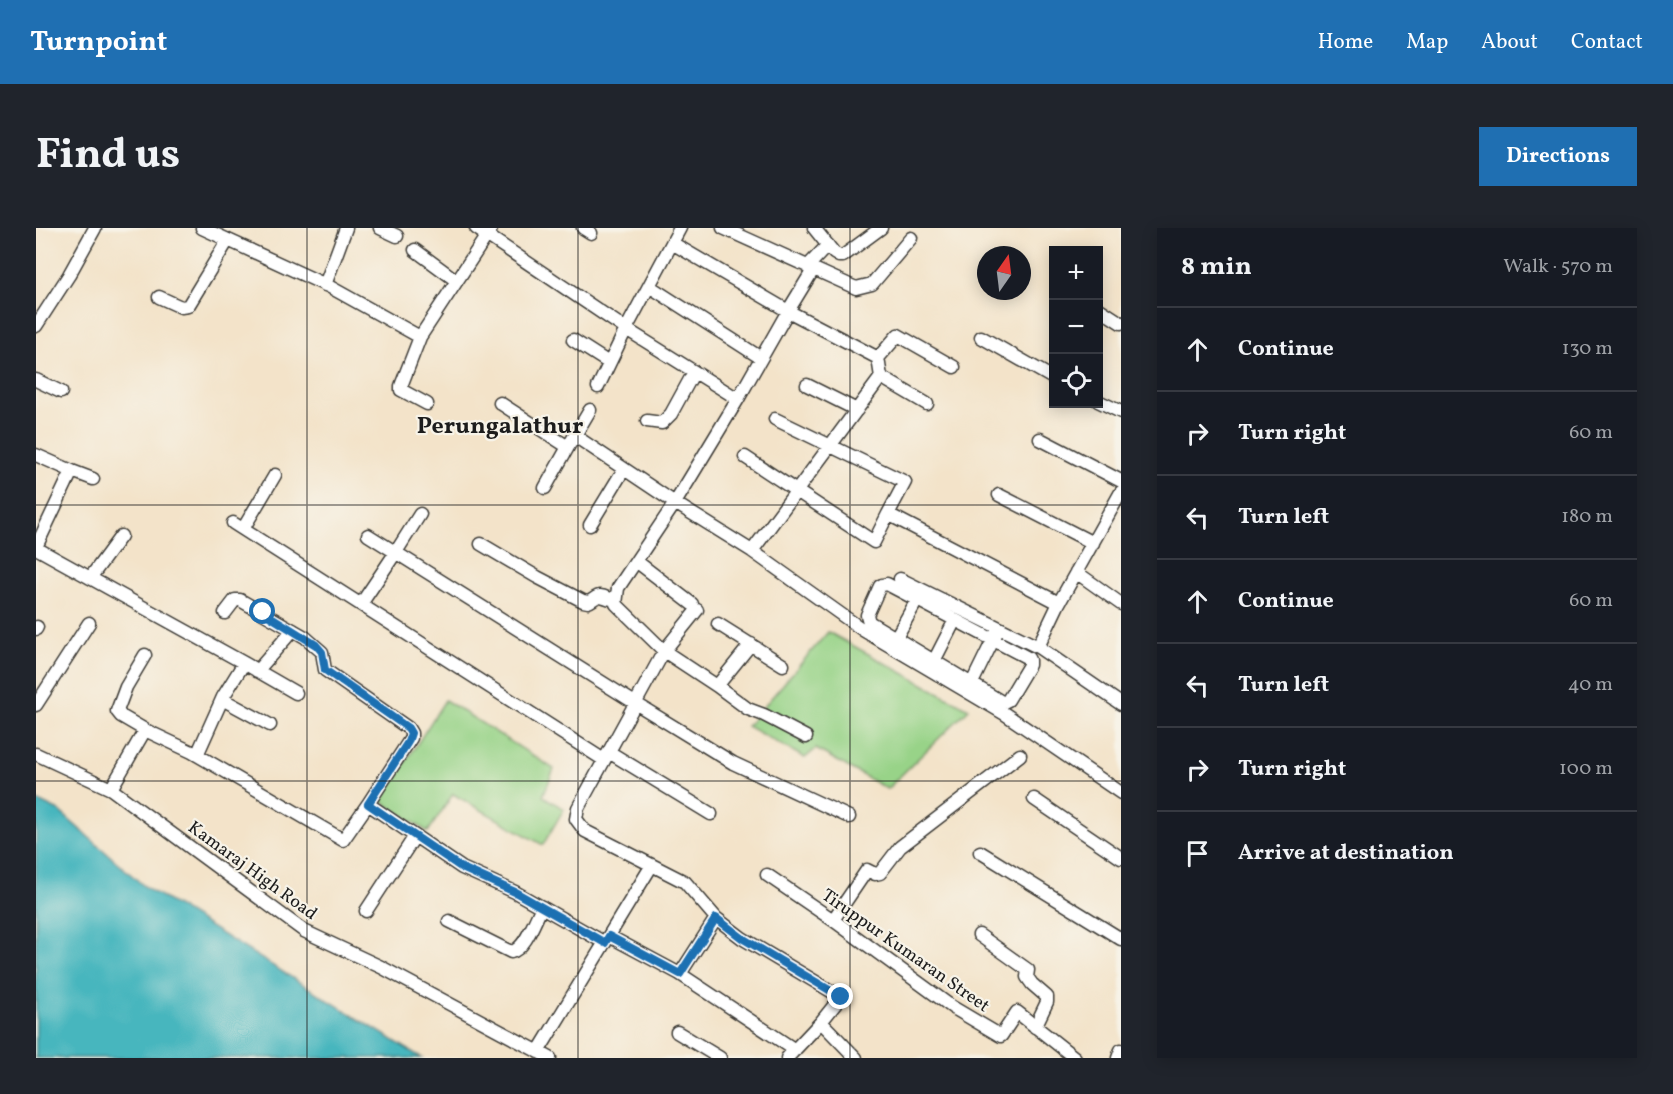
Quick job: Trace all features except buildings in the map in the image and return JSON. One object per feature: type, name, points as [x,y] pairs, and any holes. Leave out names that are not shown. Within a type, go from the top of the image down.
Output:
[{"type":"street","points":[[36,326],[69,276],[95,228]]},
{"type":"street","points":[[202,228],[325,285],[420,337]]},
{"type":"street","points":[[325,285],[346,228]]},
{"type":"street","points":[[380,228],[397,236]]},
{"type":"street","points":[[598,387],[626,329],[681,228]]},
{"type":"street","points":[[723,228],[856,288],[872,284],[911,238]]},
{"type":"street","points":[[814,228],[839,256],[843,256],[864,233],[881,228]]},
{"type":"street","points":[[427,404],[405,393],[401,390],[401,386],[420,337],[457,281],[485,230],[626,329],[738,399]]},
{"type":"street","points":[[159,297],[181,308],[188,306],[228,240]]},
{"type":"street","points":[[672,243],[788,311],[878,358]]},
{"type":"street","points":[[806,737],[764,715],[748,710],[717,686],[664,651],[616,604],[618,588],[675,504],[738,399],[810,269],[828,245]]},
{"type":"street","points":[[415,250],[457,281]]},
{"type":"street","points":[[649,285],[761,358]]},
{"type":"street","points":[[1103,311],[1121,323]]},
{"type":"street","points":[[752,551],[881,377],[878,358],[898,335],[954,367]]},
{"type":"street","points":[[981,337],[1049,376]]},
{"type":"street","points":[[573,340],[609,363]]},
{"type":"street","points":[[646,421],[662,423],[671,414],[694,372]]},
{"type":"street","points":[[881,377],[927,404]]},
{"type":"street","points":[[36,380],[61,392]]},
{"type":"street","points":[[807,385],[856,410]]},
{"type":"street","points":[[500,403],[568,447]]},
{"type":"street","points":[[1103,403],[1121,412]]},
{"type":"street","points":[[544,488],[590,410]]},
{"type":"street","points":[[745,458],[874,542],[905,482],[775,419]]},
{"type":"street","points":[[575,436],[675,504],[752,551],[863,630],[934,661],[1005,714],[1121,792]]},
{"type":"street","points":[[1040,439],[1121,481]]},
{"type":"street","points":[[36,455],[93,479]]},
{"type":"street","points":[[590,525],[624,469]]},
{"type":"street","points":[[72,471],[41,524],[36,548],[296,693]]},
{"type":"street","points":[[275,475],[238,526],[606,756],[711,814]]},
{"type":"street","points":[[1038,647],[1059,603],[1121,492]]},
{"type":"street","points":[[999,495],[1093,543]]},
{"type":"street","points":[[361,604],[420,514]]},
{"type":"street","points":[[888,514],[1059,603]]},
{"type":"street","points":[[368,535],[733,763],[849,817]]},
{"type":"street","points":[[90,578],[121,536]]},
{"type":"street","points":[[481,544],[583,601],[588,602],[601,596],[607,600],[617,595]]},
{"type":"street","points":[[368,804],[462,868],[680,974],[791,1054],[841,997],[742,938],[716,918],[685,882],[585,831],[576,819],[578,808],[664,651],[695,607],[636,561]]},
{"type":"street","points":[[1076,572],[1119,599]]},
{"type":"street","points":[[900,579],[996,634],[1029,660],[1029,665],[1007,701],[1000,701],[970,688],[894,643],[870,622],[867,615],[880,586],[886,584],[955,620],[996,634],[1038,647],[1121,704]]},
{"type":"street","points":[[145,655],[126,687],[117,711],[121,716],[197,755],[343,840],[408,742],[411,733],[408,728],[325,670],[322,652],[316,645],[293,630],[240,600],[231,603],[225,613]]},
{"type":"street","points":[[894,643],[917,600]]},
{"type":"street","points":[[934,661],[955,620]]},
{"type":"street","points":[[36,705],[89,623]]},
{"type":"street","points":[[718,624],[783,665]]},
{"type":"street","points":[[257,670],[293,630]]},
{"type":"street","points":[[970,688],[996,634]]},
{"type":"street","points":[[717,686],[751,644]]},
{"type":"street","points":[[197,755],[222,699],[244,663]]},
{"type":"street","points":[[222,699],[270,725]]},
{"type":"street","points":[[111,789],[145,730]]},
{"type":"street","name":"Kamaraj High Road","points":[[36,754],[111,789],[304,931],[381,968],[550,1058]]},
{"type":"street","points":[[833,920],[867,870],[875,874],[880,873],[900,847],[1020,755]]},
{"type":"street","points":[[1034,799],[1121,858]]},
{"type":"street","points":[[366,911],[416,836]]},
{"type":"street","points":[[980,852],[1121,939]]},
{"type":"street","points":[[538,1052],[652,865]]},
{"type":"street","name":"Tiruppur Kumaran Street","points":[[767,875],[952,1007],[1001,1036],[1017,1012],[1075,1058]]},
{"type":"street","points":[[449,921],[511,952],[523,944],[542,907]]},
{"type":"street","points":[[680,974],[716,918]]},
{"type":"street","points":[[979,935],[1028,970],[1027,977],[1047,997],[1047,1002],[1035,1027]]},
{"type":"street","points":[[821,1022],[856,1058]]},
{"type":"street","points":[[677,1032],[720,1058]]},
{"type":"street","points":[[1118,1058],[1121,1050]]},
{"type":"green space","points":[[828,632],[969,709],[887,789],[816,749],[805,758],[747,726]]},
{"type":"green space","points":[[445,700],[554,769],[543,796],[564,809],[543,845],[453,794],[428,832],[381,801]]},
{"type":"water","points":[[36,800],[59,811],[144,886],[422,1058],[36,1058]]},
{"type":"district","name":"Perungalathur","points":[[500,425]]},
{"type":"route","points":[[263,612],[316,645],[322,652],[325,670],[408,728],[411,738],[368,804],[462,868],[515,892],[605,943],[609,936],[680,974],[716,918],[742,938],[841,997]]}]
